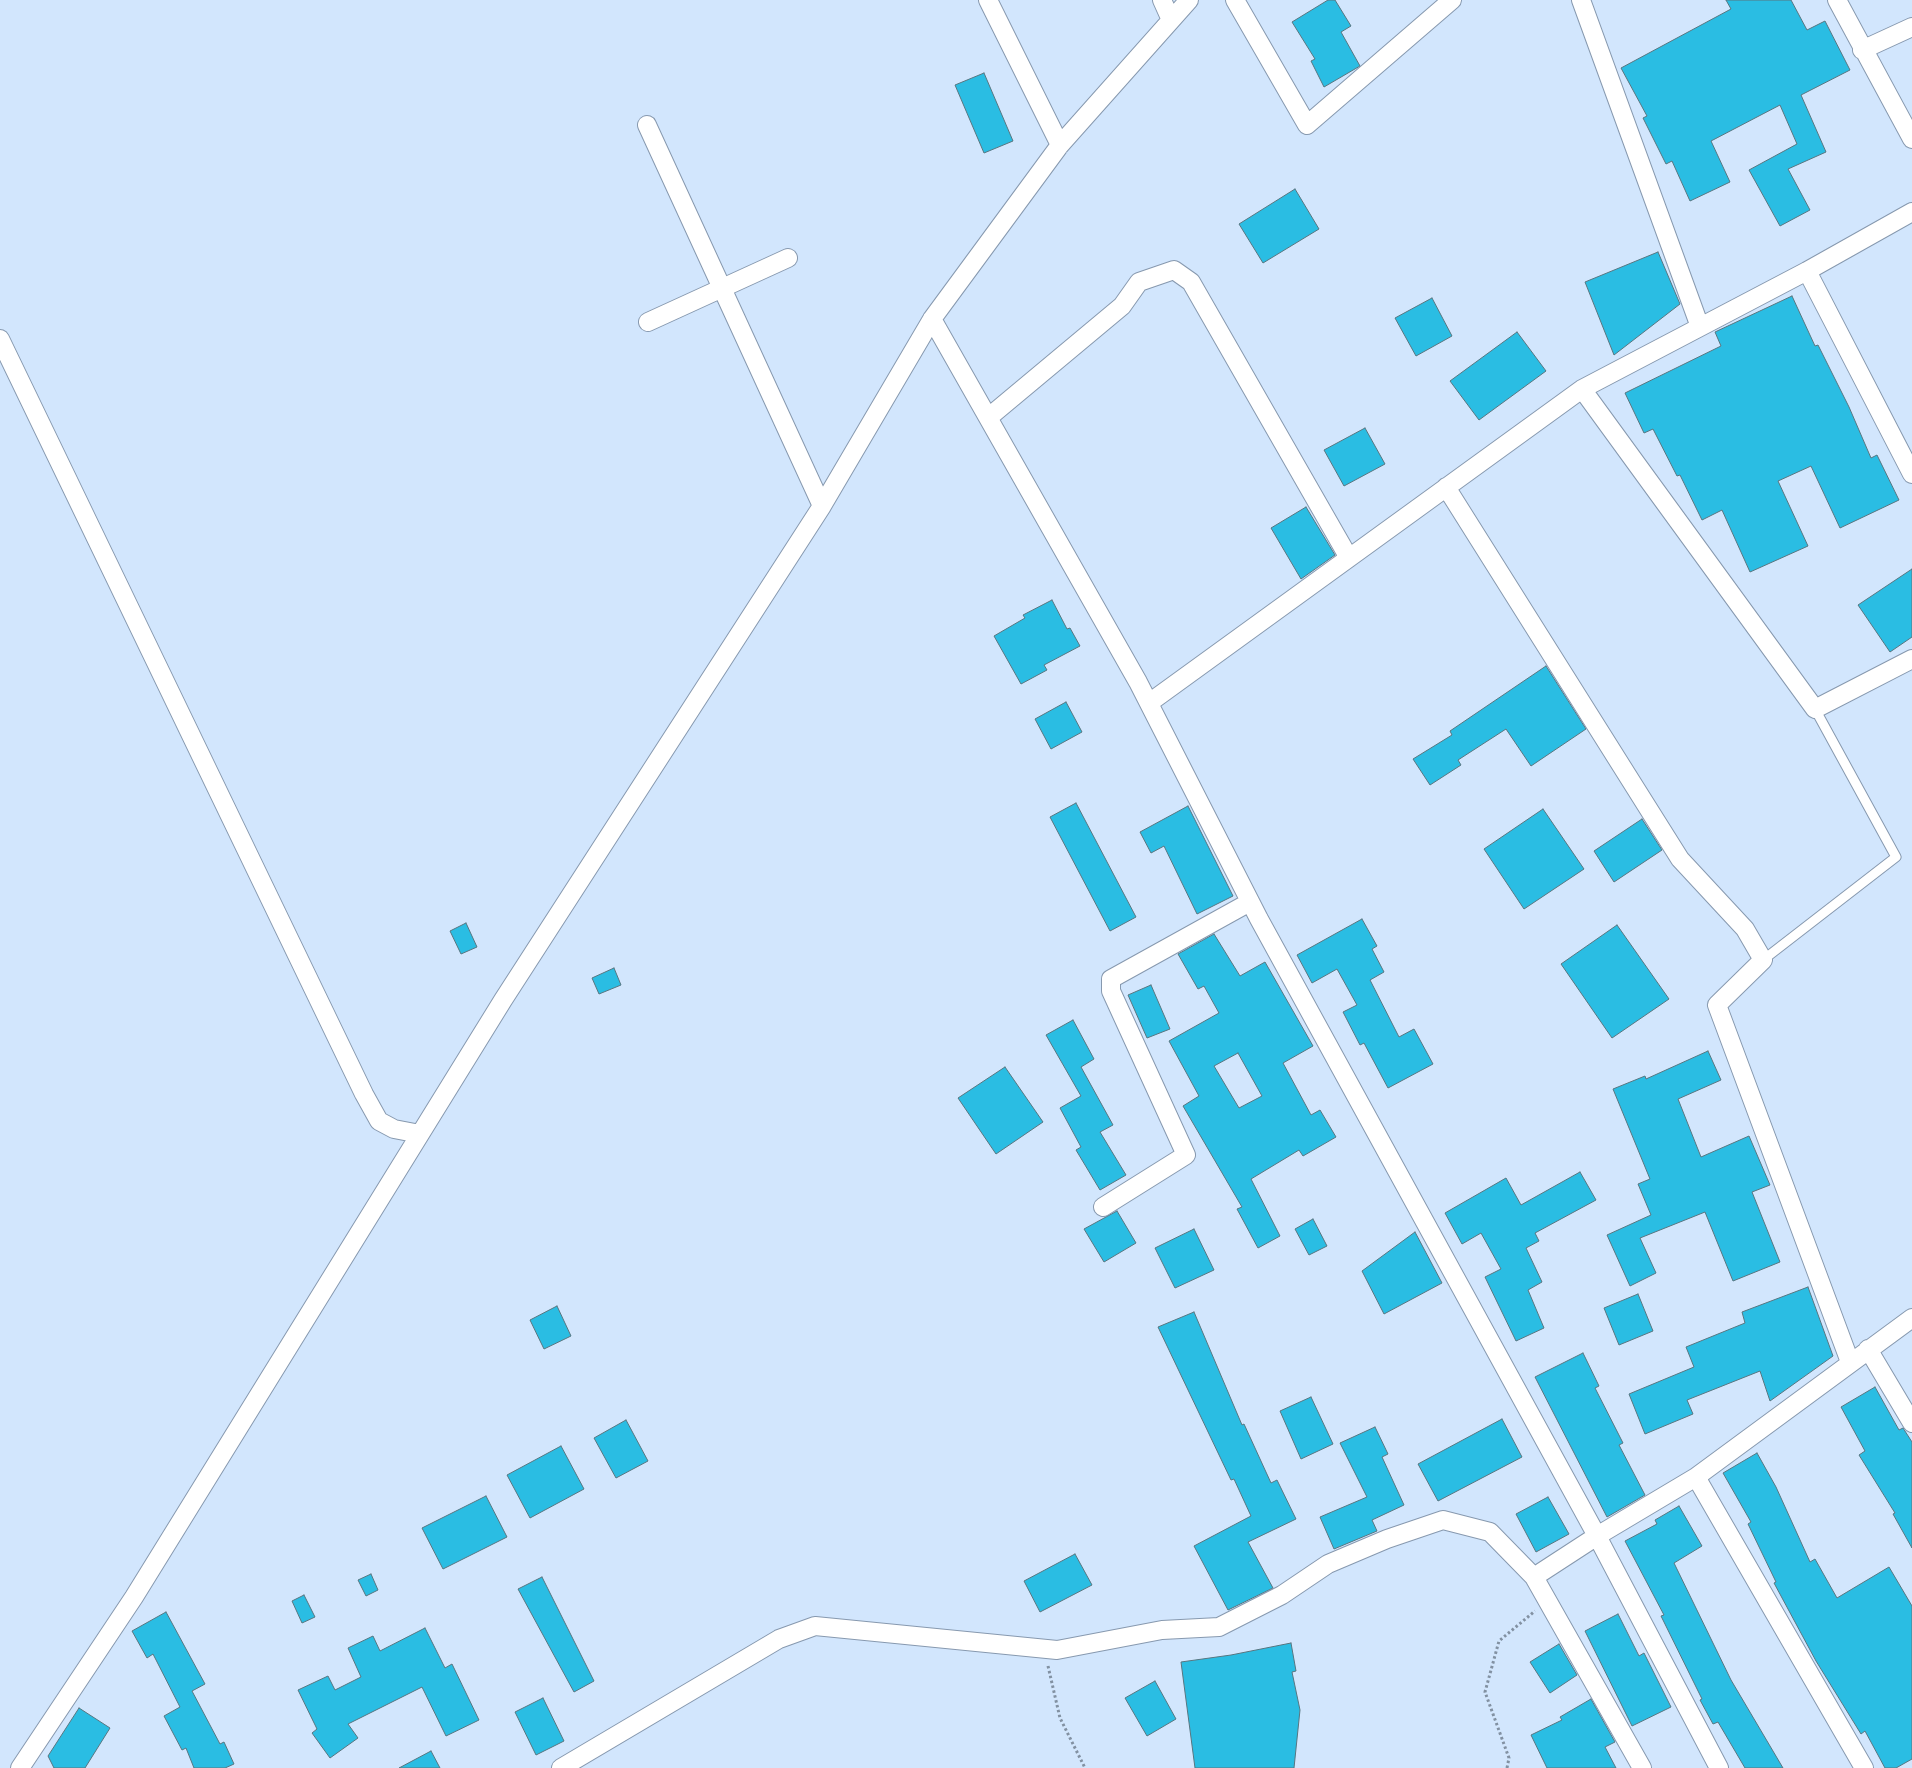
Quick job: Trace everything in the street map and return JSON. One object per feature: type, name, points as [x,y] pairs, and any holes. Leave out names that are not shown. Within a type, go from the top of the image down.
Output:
[{"type":"street","points":[[988,0],[1060,145]]},
{"type":"street","points":[[1162,0],[1171,20]]},
{"type":"street","points":[[20,1768],[134,1597],[503,1000],[822,506],[932,319],[1060,145],[1189,0]]},
{"type":"street","points":[[1235,0],[1307,124],[1452,0]]},
{"type":"street","points":[[1582,0],[1700,327]]},
{"type":"street","points":[[1837,0],[1862,50],[1912,139]]},
{"type":"street","points":[[1862,50],[1912,26]]},
{"type":"street","points":[[647,125],[822,506]]},
{"type":"street","points":[[1149,703],[1582,389],[1807,271],[1912,212]]},
{"type":"street","points":[[648,322],[788,258]]},
{"type":"street","points":[[990,417],[1122,306],[1139,282],[1174,270],[1191,282],[1349,558]]},
{"type":"street","points":[[1807,271],[1912,474]]},
{"type":"street","points":[[932,319],[990,417],[1149,703],[1250,902],[1597,1536],[1719,1768]]},
{"type":"street","points":[[0,339],[379,1121],[394,1129],[420,1134]]},
{"type":"street","points":[[1582,389],[1815,709],[1912,659]]},
{"type":"street","points":[[1446,487],[1680,859],[1745,929],[1763,960],[1716,1005],[1850,1362]]},
{"type":"street","points":[[1103,1207],[1186,1155],[1111,991],[1112,980],[1250,902]]},
{"type":"street","points":[[1534,1577],[1597,1536],[1696,1477],[1912,1318]]},
{"type":"street","points":[[1868,1349],[1912,1423]]},
{"type":"street","points":[[1696,1477],[1864,1768]]},
{"type":"street","points":[[561,1768],[779,1639],[815,1626],[1056,1650],[1162,1630],[1219,1627],[1282,1595],[1328,1564],[1387,1539],[1443,1520],[1490,1532],[1534,1577],[1642,1768]]},
{"type":"lane","points":[[1763,960],[1896,856],[1815,709]]},
{"type":"path","points":[[1507,1768],[1509,1758],[1485,1692],[1499,1641],[1548,1601]]},
{"type":"path","points":[[1043,1648],[1060,1718],[1085,1768]]},
{"type":"building","points":[[1328,0],[1335,0],[1351,26],[1341,32],[1360,66],[1324,87],[1311,61],[1315,59],[1292,22]]},
{"type":"building","points":[[1726,0],[1791,0],[1807,30],[1825,21],[1850,70],[1801,95],[1826,152],[1788,169],[1810,210],[1780,226],[1749,170],[1797,144],[1780,105],[1711,141],[1730,182],[1690,201],[1672,161],[1666,164],[1643,118],[1647,116],[1621,68],[1731,9]]},
{"type":"building","points":[[984,73],[1013,141],[984,153],[955,85]]},
{"type":"building","points":[[1295,189],[1319,229],[1263,263],[1239,224]]},
{"type":"building","points":[[1658,252],[1680,304],[1614,355],[1585,282]]},
{"type":"building","points":[[1792,296],[1815,346],[1818,345],[1849,407],[1871,458],[1877,455],[1899,500],[1840,528],[1811,466],[1778,481],[1808,546],[1750,572],[1722,510],[1702,520],[1680,475],[1677,476],[1653,429],[1644,433],[1625,393],[1721,346],[1715,332]]},
{"type":"building","points":[[1432,298],[1452,336],[1416,356],[1395,318]]},
{"type":"building","points":[[1517,332],[1546,371],[1479,420],[1450,381]]},
{"type":"building","points":[[1365,428],[1385,464],[1344,486],[1324,450]]},
{"type":"building","points":[[1306,507],[1335,555],[1301,579],[1271,528]]},
{"type":"building","points":[[1912,569],[1912,637],[1890,652],[1858,605]]},
{"type":"building","points":[[1052,600],[1067,629],[1070,628],[1080,646],[1044,665],[1047,670],[1021,684],[994,636],[1025,618],[1023,615]]},
{"type":"building","points":[[1546,666],[1586,729],[1531,766],[1506,729],[1458,760],[1461,765],[1430,785],[1413,759],[1452,735],[1450,731]]},
{"type":"building","points":[[1066,702],[1082,732],[1051,749],[1035,719]]},
{"type":"building","points":[[1076,803],[1136,917],[1110,931],[1050,817]]},
{"type":"building","points":[[1188,806],[1233,896],[1197,914],[1164,846],[1151,853],[1140,832]]},
{"type":"building","points":[[1543,809],[1584,869],[1524,909],[1484,849]]},
{"type":"building","points":[[1642,819],[1662,850],[1614,882],[1594,851]]},
{"type":"building","points":[[1362,919],[1377,946],[1372,949],[1384,972],[1370,980],[1399,1037],[1414,1029],[1433,1064],[1388,1088],[1364,1043],[1360,1045],[1343,1012],[1357,1005],[1337,969],[1312,983],[1297,955]]},
{"type":"building","points":[[466,923],[477,947],[461,954],[450,931]]},
{"type":"building","points":[[1617,925],[1669,999],[1612,1038],[1561,964]]},
{"type":"building","points":[[1214,934],[1240,976],[1265,962],[1313,1046],[1283,1063],[1311,1115],[1320,1110],[1336,1137],[1303,1156],[1299,1150],[1251,1179],[1280,1236],[1258,1248],[1237,1209],[1242,1207],[1183,1106],[1199,1096],[1169,1041],[1219,1013],[1204,986],[1198,989],[1178,954]],"holes":[[[1238,1053],[1262,1096],[1239,1108],[1214,1066]]]},
{"type":"building","points":[[614,968],[621,985],[599,994],[592,978]]},
{"type":"building","points":[[1151,985],[1170,1029],[1147,1038],[1128,995]]},
{"type":"building","points":[[1073,1020],[1094,1059],[1081,1067],[1113,1125],[1100,1132],[1126,1175],[1100,1190],[1076,1150],[1081,1147],[1060,1108],[1081,1096],[1046,1035]]},
{"type":"building","points":[[1708,1051],[1721,1080],[1678,1099],[1701,1157],[1749,1136],[1770,1185],[1752,1192],[1780,1262],[1733,1281],[1705,1212],[1640,1238],[1656,1273],[1630,1286],[1607,1235],[1651,1215],[1638,1184],[1650,1179],[1613,1089],[1645,1076],[1646,1079]]},
{"type":"building","points":[[1005,1067],[1043,1122],[996,1154],[958,1098]]},
{"type":"building","points":[[1580,1172],[1596,1200],[1535,1233],[1539,1241],[1526,1248],[1542,1282],[1528,1290],[1544,1328],[1516,1341],[1485,1277],[1501,1269],[1481,1233],[1462,1244],[1445,1213],[1506,1178],[1521,1205]]},
{"type":"building","points":[[1117,1211],[1136,1243],[1104,1262],[1084,1229]]},
{"type":"building","points":[[1313,1219],[1327,1246],[1309,1255],[1295,1229]]},
{"type":"building","points":[[1194,1229],[1214,1270],[1175,1288],[1155,1248]]},
{"type":"building","points":[[1415,1232],[1442,1283],[1384,1314],[1362,1271]]},
{"type":"building","points":[[1808,1287],[1833,1356],[1770,1401],[1760,1371],[1687,1400],[1693,1414],[1645,1434],[1629,1394],[1694,1367],[1686,1347],[1745,1323],[1742,1312]]},
{"type":"building","points":[[1638,1294],[1653,1331],[1619,1345],[1604,1308]]},
{"type":"building","points":[[557,1306],[571,1336],[544,1349],[530,1320]]},
{"type":"building","points":[[1194,1312],[1242,1425],[1244,1424],[1271,1483],[1277,1480],[1296,1519],[1248,1542],[1273,1588],[1228,1610],[1194,1546],[1251,1516],[1234,1479],[1231,1480],[1158,1327]]},
{"type":"building","points":[[1583,1353],[1599,1386],[1595,1388],[1623,1443],[1619,1445],[1645,1495],[1607,1517],[1535,1377]]},
{"type":"building","points":[[1875,1387],[1899,1430],[1903,1428],[1912,1442],[1912,1548],[1893,1514],[1895,1513],[1859,1455],[1865,1451],[1841,1407]]},
{"type":"building","points":[[1311,1397],[1333,1444],[1301,1459],[1280,1411]]},
{"type":"building","points":[[1502,1419],[1522,1457],[1438,1501],[1418,1464]]},
{"type":"building","points":[[626,1420],[648,1461],[616,1478],[594,1438]]},
{"type":"building","points":[[1375,1427],[1388,1454],[1382,1457],[1404,1505],[1372,1520],[1377,1531],[1334,1549],[1320,1517],[1367,1497],[1340,1443]]},
{"type":"building","points":[[561,1446],[584,1489],[530,1518],[507,1475]]},
{"type":"building","points":[[1757,1453],[1776,1487],[1810,1562],[1815,1559],[1837,1598],[1889,1567],[1912,1606],[1912,1759],[1896,1768],[1885,1768],[1865,1731],[1861,1734],[1816,1661],[1774,1583],[1776,1582],[1748,1524],[1751,1522],[1723,1473]]},
{"type":"building","points":[[486,1496],[507,1537],[443,1569],[422,1528]]},
{"type":"building","points":[[1548,1497],[1569,1534],[1536,1552],[1516,1514]]},
{"type":"building","points":[[1679,1506],[1702,1546],[1674,1563],[1731,1680],[1783,1768],[1745,1768],[1718,1722],[1713,1724],[1661,1616],[1664,1615],[1625,1541],[1657,1524],[1655,1520]]},
{"type":"building","points":[[1075,1554],[1092,1585],[1040,1612],[1024,1581]]},
{"type":"building","points":[[371,1574],[378,1590],[366,1596],[358,1580]]},
{"type":"building","points":[[542,1577],[594,1681],[574,1692],[518,1589]]},
{"type":"building","points":[[304,1595],[315,1617],[302,1623],[292,1601]]},
{"type":"building","points":[[166,1612],[205,1684],[192,1691],[220,1744],[224,1742],[234,1764],[225,1768],[194,1768],[186,1748],[182,1750],[164,1716],[180,1707],[153,1654],[147,1658],[132,1631]]},
{"type":"building","points":[[1618,1614],[1639,1656],[1644,1653],[1671,1707],[1632,1726],[1585,1631]]},
{"type":"building","points":[[425,1628],[445,1668],[452,1664],[479,1720],[446,1736],[422,1687],[348,1724],[358,1738],[330,1758],[312,1733],[317,1729],[298,1690],[328,1676],[335,1690],[361,1677],[348,1648],[373,1636],[380,1651]]},
{"type":"building","points":[[1291,1643],[1296,1671],[1292,1672],[1300,1710],[1294,1768],[1195,1768],[1181,1662],[1231,1655]]},
{"type":"building","points":[[1559,1644],[1577,1675],[1550,1693],[1530,1662]]},
{"type":"building","points":[[1155,1681],[1176,1719],[1147,1736],[1125,1698]]},
{"type":"building","points":[[543,1698],[564,1741],[536,1755],[515,1712]]},
{"type":"building","points":[[1591,1699],[1615,1742],[1605,1747],[1616,1768],[1547,1768],[1531,1735],[1562,1720],[1560,1717]]},
{"type":"building","points":[[79,1708],[110,1728],[85,1768],[54,1768],[48,1756]]},
{"type":"building","points":[[431,1751],[440,1768],[399,1768]]}]
